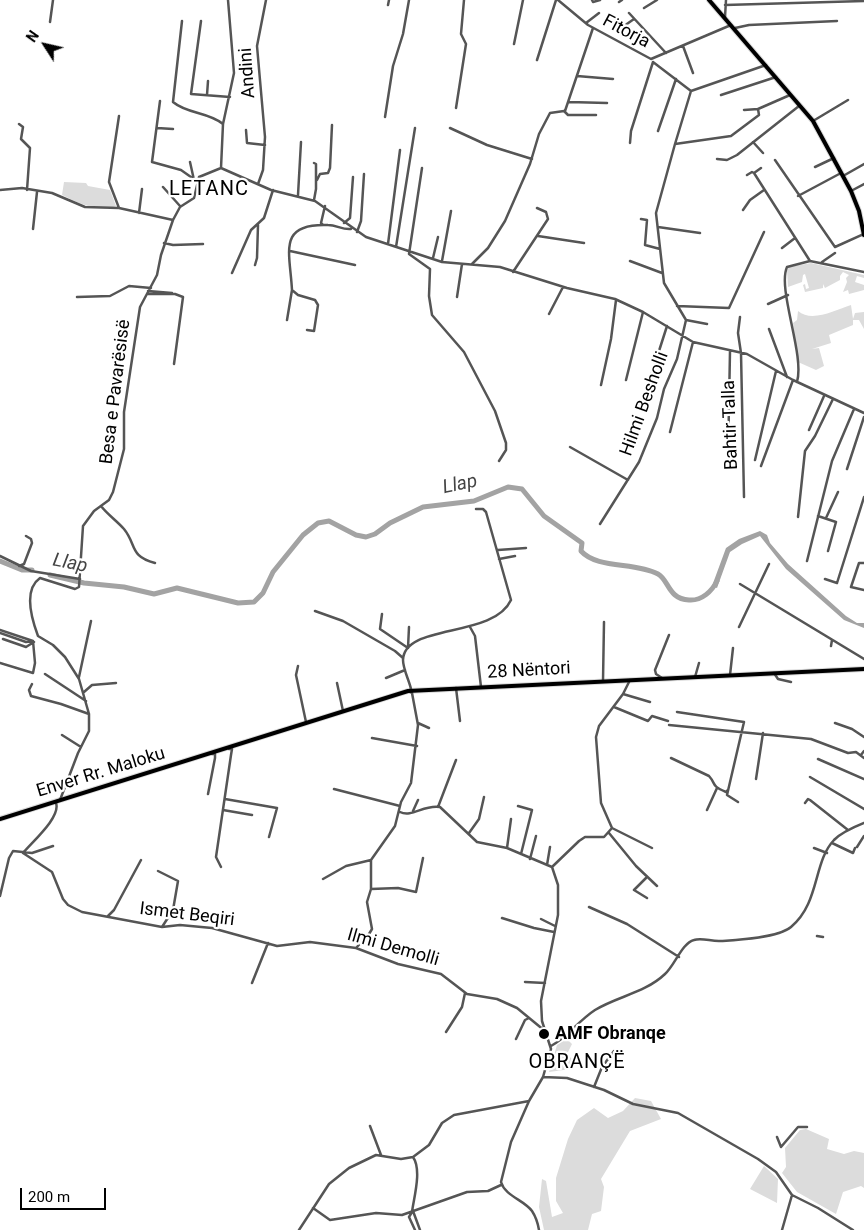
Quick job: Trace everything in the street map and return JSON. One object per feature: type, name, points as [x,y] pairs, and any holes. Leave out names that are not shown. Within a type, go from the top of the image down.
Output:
[{"type":"main road","points":[[709,0],[814,120],[851,191],[859,211],[864,234]]},
{"type":"main road","name":"28 Nëntori","points":[[408,691],[864,669]]},
{"type":"main road","name":"Enver Rr. Maloku","points":[[0,819],[408,691]]},
{"type":"street","points":[[50,22],[53,0]]},
{"type":"street","points":[[221,168],[223,124],[230,97],[234,65],[228,0]]},
{"type":"street","name":"Andini","points":[[258,184],[263,170],[265,145],[257,46],[266,0]]},
{"type":"street","points":[[388,4],[389,0]]},
{"type":"street","points":[[385,117],[393,66],[403,34],[408,0]]},
{"type":"street","points":[[456,108],[466,44],[461,34],[464,0]]},
{"type":"street","points":[[514,44],[523,0]]},
{"type":"street","name":"Fitorja","points":[[537,60],[557,0],[593,28],[652,61],[666,53],[734,27],[837,21]]},
{"type":"street","points":[[592,0],[595,2],[600,0]]},
{"type":"street","points":[[644,8],[657,0]]},
{"type":"street","points":[[725,17],[726,0]]},
{"type":"street","points":[[725,5],[828,1],[864,2]]},
{"type":"street","name":"Fitorja","points":[[586,23],[599,13]]},
{"type":"street","points":[[629,13],[666,53]]},
{"type":"street","points":[[624,26],[634,18]]},
{"type":"street","points":[[182,21],[172,102],[206,117],[216,118],[223,124]]},
{"type":"street","points":[[201,22],[191,94],[230,97]]},
{"type":"street","points":[[565,111],[593,28]]},
{"type":"street","points":[[683,46],[693,73]]},
{"type":"street","points":[[630,143],[631,131],[652,61],[691,91]]},
{"type":"street","points":[[691,91],[766,65]]},
{"type":"street","points":[[577,76],[613,79]]},
{"type":"street","points":[[721,96],[776,77]]},
{"type":"street","points":[[658,131],[676,79]]},
{"type":"street","points":[[207,95],[208,82]]},
{"type":"street","points":[[691,91],[658,200],[656,213],[664,283],[686,320],[707,324]]},
{"type":"street","points":[[744,110],[758,108],[791,94]]},
{"type":"street","points":[[814,120],[848,100]]},
{"type":"street","points":[[160,101],[152,162],[181,170],[196,181]]},
{"type":"street","points":[[568,102],[607,103]]},
{"type":"street","points":[[717,159],[732,158],[800,105]]},
{"type":"street","points":[[675,144],[731,136],[759,115],[758,108]]},
{"type":"street","points":[[565,111],[568,115],[596,115]]},
{"type":"street","points":[[472,264],[496,237],[532,159],[539,134],[550,113],[565,111]]},
{"type":"street","points":[[119,116],[109,182],[119,208]]},
{"type":"street","points":[[19,124],[23,127],[21,139],[30,148],[27,190]]},
{"type":"street","points":[[316,180],[320,174],[328,173],[330,168],[332,125]]},
{"type":"street","points":[[156,128],[172,129]]},
{"type":"street","points":[[396,247],[415,128]]},
{"type":"street","points":[[450,128],[487,145],[532,159]]},
{"type":"street","points":[[246,130],[247,143],[265,145]]},
{"type":"street","points":[[298,196],[301,142]]},
{"type":"street","points":[[753,142],[763,152]]},
{"type":"street","points":[[388,244],[400,150]]},
{"type":"street","points":[[815,167],[834,158]]},
{"type":"street","points":[[776,160],[798,196],[834,247],[864,234]]},
{"type":"street","points":[[190,162],[196,181]]},
{"type":"street","points":[[314,163],[316,164],[314,200]]},
{"type":"street","points":[[798,196],[864,164]]},
{"type":"street","points":[[196,181],[204,174],[221,168],[273,190],[314,200],[325,206],[357,232],[396,247],[442,262],[500,267],[563,287],[616,300],[643,312],[693,342],[741,353],[824,396],[864,413]]},
{"type":"street","points":[[422,168],[409,254],[430,269],[429,296],[432,315],[464,352],[495,411],[506,443],[506,450],[499,461]]},
{"type":"street","points":[[747,175],[752,172],[754,174],[761,168]]},
{"type":"street","points":[[357,232],[361,221],[364,174]]},
{"type":"street","points":[[754,174],[810,261]]},
{"type":"street","points":[[234,189],[242,177]]},
{"type":"street","points":[[344,223],[350,218],[353,177]]},
{"type":"street","name":"Besa e Pavarësisë","points":[[38,636],[30,606],[37,579],[42,578],[75,589],[79,588],[83,526],[92,513],[109,500],[113,492],[124,449],[124,417],[140,307],[157,274],[164,243],[172,220],[180,207],[194,198],[196,181]]},
{"type":"street","points":[[851,191],[864,184]]},
{"type":"street","points":[[163,187],[180,207]]},
{"type":"street","points":[[139,213],[142,189]]},
{"type":"street","points":[[0,190],[27,190],[52,193],[85,207],[119,208],[172,220]]},
{"type":"street","points":[[232,273],[251,230],[264,218],[273,190]]},
{"type":"street","points":[[744,210],[750,200],[764,190]]},
{"type":"street","points":[[33,229],[37,192]]},
{"type":"street","points":[[323,225],[321,223],[325,206]]},
{"type":"street","points":[[514,272],[538,236],[548,216],[546,212],[537,208]]},
{"type":"street","points":[[442,262],[451,211]]},
{"type":"street","points":[[859,211],[864,214]]},
{"type":"street","points":[[642,219],[647,220],[646,245],[660,249]]},
{"type":"street","points":[[255,265],[258,224]]},
{"type":"street","points":[[288,320],[292,290],[290,239],[294,231],[323,225],[331,225],[343,230],[351,228]]},
{"type":"street","points":[[658,227],[700,233]]},
{"type":"street","points":[[677,306],[729,308],[764,232]]},
{"type":"street","points":[[433,258],[438,236]]},
{"type":"street","points":[[538,236],[584,243]]},
{"type":"street","points":[[782,248],[795,238]]},
{"type":"street","points":[[164,243],[173,245],[203,244]]},
{"type":"street","points":[[290,251],[355,265]]},
{"type":"street","points":[[822,262],[835,253]]},
{"type":"street","points":[[761,466],[795,381],[797,368],[788,295],[787,267],[810,261],[864,272]]},
{"type":"street","points":[[630,262],[662,273]]},
{"type":"street","points":[[456,297],[462,264]]},
{"type":"street","name":"Besa e Pavarësisë","points":[[76,297],[110,296],[129,286],[150,288]]},
{"type":"street","points":[[550,314],[563,287]]},
{"type":"street","points":[[292,290],[298,295],[317,301],[314,331],[307,330]]},
{"type":"street","points":[[148,292],[183,293]]},
{"type":"street","points":[[148,292],[175,294],[184,297],[174,364]]},
{"type":"street","points":[[768,304],[788,295]]},
{"type":"street","points":[[601,385],[611,339],[616,300]]},
{"type":"street","points":[[626,380],[643,312]]},
{"type":"street","name":"Bahtir Talla","points":[[740,318],[738,334],[741,353],[744,497]]},
{"type":"street","name":"Hilmi Besholli","points":[[600,524],[639,462],[657,418],[664,389],[677,359],[686,320]]},
{"type":"street","points":[[643,400],[667,326]]},
{"type":"street","points":[[769,329],[787,377]]},
{"type":"street","points":[[670,432],[693,342]]},
{"type":"street","points":[[728,459],[730,351]]},
{"type":"street","points":[[756,460],[776,371]]},
{"type":"street","points":[[809,430],[824,396]]},
{"type":"street","points":[[798,517],[805,451],[815,436],[833,399]]},
{"type":"street","points":[[807,561],[832,462],[854,409]]},
{"type":"street","points":[[847,469],[864,417]]},
{"type":"street","name":"Hilmi Besholli","points":[[570,447],[628,480]]},
{"type":"street","points":[[826,518],[838,492]]},
{"type":"street","points":[[825,579],[837,583],[864,497]]},
{"type":"street","points":[[101,506],[126,532],[134,550],[145,559],[156,563]]},
{"type":"street","points":[[408,648],[423,637],[470,627],[496,618],[510,602],[498,550],[486,512],[483,509],[476,509]]},
{"type":"street","points":[[818,516],[836,523],[828,551]]},
{"type":"street","points":[[19,566],[24,564],[32,543],[31,539],[26,536]]},
{"type":"street","points":[[498,550],[526,548]]},
{"type":"street","points":[[0,556],[20,564],[19,566],[80,581]]},
{"type":"street","points":[[500,559],[515,556]]},
{"type":"street","points":[[864,563],[859,563],[851,587],[864,590]]},
{"type":"street","points":[[739,627],[769,564]]},
{"type":"street","points":[[740,584],[864,659]]},
{"type":"street","points":[[315,611],[343,621],[395,651],[403,659],[411,689],[408,691],[412,693],[418,723],[417,746],[411,783],[400,806],[395,826],[371,860],[370,889],[367,902],[371,931],[356,948]]},
{"type":"street","points":[[382,614],[380,629],[408,648]]},
{"type":"street","points":[[79,679],[91,621]]},
{"type":"street","points":[[603,681],[604,622]]},
{"type":"street","points":[[403,659],[408,648],[409,627]]},
{"type":"street","points":[[470,627],[475,636],[481,687]]},
{"type":"street","points":[[0,631],[33,641]]},
{"type":"street","points":[[662,678],[656,674],[655,670],[669,635]]},
{"type":"street","points":[[2,639],[26,647],[38,636],[54,645],[66,657],[84,692],[89,714],[89,730],[62,797],[59,800]]},
{"type":"street","points":[[831,646],[832,640]]},
{"type":"street","points":[[0,663],[33,672],[33,641]]},
{"type":"street","points":[[730,675],[734,648]]},
{"type":"street","points":[[695,677],[700,663]]},
{"type":"street","points":[[298,666],[296,676],[306,722],[303,724]]},
{"type":"street","points":[[386,678],[405,670]]},
{"type":"street","points":[[774,673],[778,679],[791,682]]},
{"type":"street","points":[[46,674],[86,701]]},
{"type":"street","points":[[630,680],[623,694],[599,726],[596,737],[601,803],[612,828],[652,848]]},
{"type":"street","points":[[84,692],[92,685],[116,683]]},
{"type":"street","points":[[337,683],[344,710],[340,713]]},
{"type":"street","points":[[32,684],[29,690],[31,696],[62,704],[89,714]]},
{"type":"street","points":[[456,688],[460,721]]},
{"type":"street","points":[[623,694],[650,702]]},
{"type":"street","points":[[614,707],[648,722],[652,716],[668,721]]},
{"type":"street","points":[[677,712],[744,722],[728,790],[728,797],[738,802]]},
{"type":"street","points":[[418,723],[429,728]]},
{"type":"street","points":[[836,723],[852,729],[864,737]]},
{"type":"street","points":[[669,725],[725,732],[763,733],[816,740],[848,753],[856,752],[864,758]]},
{"type":"street","points":[[756,779],[763,733]]},
{"type":"street","points":[[62,735],[81,747]]},
{"type":"street","points":[[372,738],[417,746]]},
{"type":"street","points":[[221,867],[216,857],[232,749],[228,748]]},
{"type":"street","points":[[861,755],[864,751]]},
{"type":"street","points":[[208,794],[215,758],[215,754],[211,753]]},
{"type":"street","points":[[671,758],[708,776],[711,784],[717,788],[726,792],[728,790]]},
{"type":"street","points":[[818,759],[864,779]]},
{"type":"street","points":[[438,807],[456,760]]},
{"type":"street","points":[[810,777],[864,809]]},
{"type":"street","points":[[707,810],[717,788]]},
{"type":"street","points":[[334,789],[400,806]]},
{"type":"street","points":[[468,833],[480,819],[484,797]]},
{"type":"street","points":[[225,799],[277,808],[269,837]]},
{"type":"street","points":[[805,803],[808,799],[810,800],[848,830]]},
{"type":"street","points":[[413,813],[418,800]]},
{"type":"street","points":[[23,853],[54,818],[58,804],[53,803]]},
{"type":"street","points":[[518,806],[532,810],[521,854]]},
{"type":"street","points":[[400,812],[405,814],[413,813],[424,807],[438,807],[477,842],[509,849],[552,867]]},
{"type":"street","points":[[223,810],[252,815]]},
{"type":"street","points":[[509,849],[511,819]]},
{"type":"street","points":[[551,1046],[567,1035],[575,1025],[595,1010],[613,1000],[634,994],[664,975],[686,945],[695,939],[720,941],[768,936],[791,928],[810,901],[832,843],[848,830],[864,823]]},
{"type":"street","points":[[552,867],[581,839],[604,837],[612,828]]},
{"type":"street","points":[[609,833],[646,878],[657,886]]},
{"type":"street","points":[[530,859],[536,836]]},
{"type":"street","points":[[832,843],[853,853],[864,836]]},
{"type":"street","points":[[0,896],[10,855],[13,851],[32,853],[53,846]]},
{"type":"street","points":[[547,865],[550,847]]},
{"type":"street","points":[[814,848],[827,853]]},
{"type":"street","name":"Ismet Beqiri","points":[[23,853],[52,872],[60,896],[68,905],[82,912],[162,928],[180,925],[212,928],[251,937],[263,943]]},
{"type":"street","points":[[370,889],[398,888],[416,892],[423,858]]},
{"type":"street","name":"Ismet Beqiri","points":[[106,916],[114,910],[141,860]]},
{"type":"street","points":[[323,880],[346,866],[371,860]]},
{"type":"street","points":[[501,1185],[511,1142],[529,1101],[544,1077],[551,1046],[540,1010],[555,926],[558,886],[552,867]]},
{"type":"street","points":[[158,871],[178,881],[173,910],[162,928]]},
{"type":"street","points":[[646,878],[634,890],[647,898]]},
{"type":"street","points":[[589,907],[627,924],[679,957]]},
{"type":"street","points":[[502,918],[554,932]]},
{"type":"street","points":[[541,919],[555,926]]},
{"type":"street","points":[[817,936],[823,936]]},
{"type":"street","name":"Ilmi Demolli","points":[[263,943],[277,946],[310,942],[356,948],[398,964],[441,974],[465,992],[501,1000],[517,1008],[545,1031]]},
{"type":"street","points":[[252,983],[268,943]]},
{"type":"street","points":[[526,982],[545,983]]},
{"type":"street","points":[[446,1032],[462,1007],[465,992]]},
{"type":"street","points":[[516,1039],[525,1020],[531,1018]]},
{"type":"street","points":[[594,1087],[602,1067],[614,1051]]},
{"type":"street","points":[[544,1077],[558,1076],[594,1087],[633,1104],[668,1110],[687,1118],[758,1159],[776,1172],[792,1195],[818,1208],[853,1230]]},
{"type":"street","points":[[299,1230],[337,1175],[370,1157],[381,1154],[401,1159],[413,1157],[429,1145],[440,1125],[450,1117],[529,1101]]},
{"type":"street","points":[[370,1126],[381,1154]]},
{"type":"street","points":[[777,1137],[782,1147],[798,1127],[807,1127]]},
{"type":"street","points":[[413,1157],[416,1162],[412,1212],[409,1217],[415,1230]]},
{"type":"street","points":[[313,1208],[329,1220],[376,1213],[402,1215],[467,1192],[488,1191],[501,1185]]},
{"type":"street","points":[[501,1185],[530,1208],[539,1230]]},
{"type":"street","points":[[782,1230],[792,1195]]},
{"type":"street","points":[[412,1212],[420,1230]]},
{"type":"shaded area","points":[[64,182],[86,183],[88,186],[110,190],[116,206],[96,208],[68,198],[62,195]]},
{"type":"shaded area","points":[[811,263],[864,275],[864,278],[857,276],[855,282],[864,285],[864,290],[849,294],[848,290],[843,292],[847,282],[846,278],[849,275],[843,272],[840,280],[825,288],[823,284],[823,288],[805,292],[803,285],[805,284],[806,289],[809,288],[805,274],[803,275],[802,282],[788,287],[787,270],[789,267]]},
{"type":"shaded area","points":[[851,305],[853,319],[855,313],[864,312],[864,329],[859,320],[853,320],[853,325],[829,335],[831,343],[812,349],[819,348],[824,366],[816,370],[798,362],[793,323],[797,320],[798,311],[810,316],[817,316]]},
{"type":"shaded area","points":[[760,531],[767,535],[770,543],[788,564],[846,616],[857,623],[864,623],[864,628],[844,620],[786,569],[760,536],[730,552],[717,588],[712,586],[726,548],[739,539]]},
{"type":"shaded area","points":[[567,1039],[572,1044],[567,1054],[577,1064],[571,1069],[549,1072],[557,1045]]},
{"type":"shaded area","points":[[635,1098],[651,1101],[661,1119],[630,1131],[601,1179],[604,1187],[601,1211],[592,1214],[588,1230],[544,1230],[539,1207],[542,1179],[546,1181],[552,1217],[563,1213],[556,1201],[556,1178],[568,1139],[577,1120],[594,1108],[608,1118],[623,1111]]},
{"type":"shaded area","points":[[806,1129],[829,1139],[827,1149],[844,1154],[854,1151],[864,1153],[864,1188],[861,1186],[843,1192],[836,1214],[797,1192],[782,1173],[786,1167],[785,1148],[800,1130]]},
{"type":"shaded area","points":[[764,1166],[778,1179],[777,1203],[750,1189]]},
{"type":"waterway","name":"Llap","points":[[50,575],[84,583],[124,587],[154,594],[177,588],[238,603],[254,602],[263,593],[273,572],[303,535],[318,523],[329,521],[356,535],[366,537],[375,534],[390,523],[423,507],[474,501],[508,487],[522,489],[544,516],[582,543],[581,551],[588,557],[606,563],[649,570],[658,574],[665,580],[673,593],[682,599],[694,600],[702,597],[709,592],[717,581]]},
{"type":"waterway","name":"Llap","points":[[0,561],[22,570],[32,570]]},
{"type":"place","name":"AMF Obranqe","points":[[544,1034]]},
{"type":"district","name":"LETANC","points":[[209,190]]},
{"type":"district","name":"OBRANÇË","points":[[577,1063]]}]
